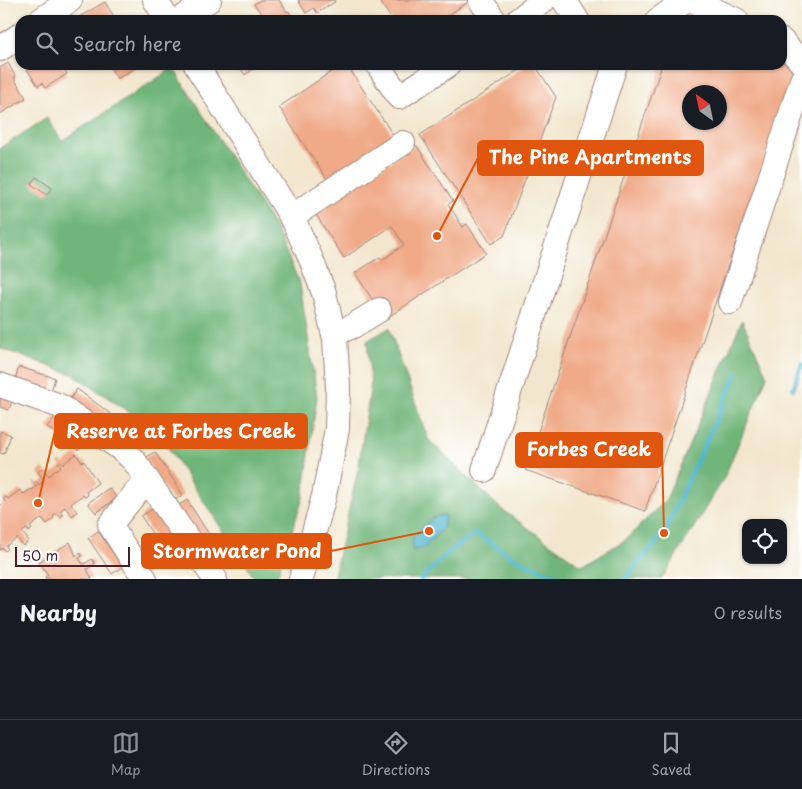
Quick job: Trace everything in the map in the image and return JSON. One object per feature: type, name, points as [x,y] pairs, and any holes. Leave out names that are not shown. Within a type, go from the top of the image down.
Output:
[{"type":"street","points":[[48,15],[70,0]]},
{"type":"street","points":[[155,0],[165,15]]},
{"type":"street","points":[[187,15],[209,0]]},
{"type":"street","points":[[526,15],[544,0]]},
{"type":"street","points":[[564,0],[574,15]]},
{"type":"street","points":[[665,15],[687,0]]},
{"type":"street","points":[[692,0],[725,15]]},
{"type":"street","points":[[0,48],[15,38]]},
{"type":"street","points":[[787,46],[802,63]]},
{"type":"street","points":[[199,70],[291,217],[307,250],[324,293],[334,336],[338,387],[337,429],[324,496],[301,579]]},
{"type":"street","points":[[382,70],[400,96],[440,70]]},
{"type":"street","points":[[484,470],[613,70]]},
{"type":"street","points":[[730,302],[802,80]]},
{"type":"street","points":[[291,217],[396,151]]},
{"type":"street","points":[[334,336],[378,310]]},
{"type":"street","points":[[0,386],[60,406],[124,451],[135,462],[215,579]]},
{"type":"street","points":[[145,579],[110,525],[147,479]]},
{"type":"green space","points":[[170,70],[174,70],[276,229],[300,284],[317,397],[303,498],[276,579],[255,579],[157,431],[74,375],[0,348],[0,148],[47,118],[62,141]]},
{"type":"green space","points":[[742,320],[767,376],[724,478],[662,579],[333,579],[358,470],[371,384],[367,341],[389,328],[428,439],[501,509],[582,566],[625,540],[666,500]]},
{"type":"water","points":[[445,515],[444,527],[423,549],[412,550],[413,536],[434,517]]},
{"type":"building","points":[[260,0],[279,0],[291,15],[262,15],[254,4]]},
{"type":"building","points":[[298,0],[334,0],[335,2],[317,13],[314,8],[306,13]]},
{"type":"building","points":[[379,0],[471,0],[448,15],[389,15]]},
{"type":"building","points":[[105,2],[113,15],[82,15]]},
{"type":"building","points":[[8,63],[16,77],[14,78],[26,98],[0,114],[0,68]]},
{"type":"building","points":[[787,64],[795,67],[645,511],[525,470],[660,70],[787,70]]},
{"type":"building","points":[[27,70],[65,70],[67,74],[45,88],[42,83],[38,86]]},
{"type":"building","points":[[112,70],[131,70],[117,79]]},
{"type":"building","points":[[242,70],[252,70],[245,75]]},
{"type":"building","points":[[334,70],[350,70],[393,135],[327,179],[279,107]]},
{"type":"building","points":[[519,70],[538,70],[556,97],[504,236],[491,244],[420,135]]},
{"type":"building","points":[[416,145],[453,201],[448,204],[463,227],[467,224],[486,253],[385,319],[355,273],[380,257],[382,260],[404,245],[392,226],[344,258],[314,212]]},
{"type":"building","points":[[36,177],[52,188],[47,195],[31,184]]},
{"type":"building","points":[[19,367],[55,378],[51,391],[15,379]]},
{"type":"building","points":[[77,389],[112,415],[102,428],[68,402]]},
{"type":"building","points":[[0,394],[13,398],[9,410],[0,407]]},
{"type":"building","points":[[55,417],[86,439],[78,450],[47,427]]},
{"type":"building","points":[[0,431],[11,435],[4,454],[0,453]]},
{"type":"building","points":[[155,452],[183,495],[173,501],[145,458]]},
{"type":"building","points":[[76,454],[82,462],[84,461],[98,483],[86,492],[88,495],[85,497],[83,495],[71,504],[77,512],[72,516],[65,507],[60,511],[63,515],[60,517],[57,513],[47,524],[42,518],[30,527],[32,529],[29,532],[27,529],[22,532],[29,541],[23,546],[17,538],[6,546],[8,549],[5,551],[3,548],[0,550],[0,506],[5,501],[3,499],[6,497],[8,499],[20,490],[24,494],[32,490],[36,487],[34,483],[36,481],[39,485],[44,480],[38,472],[43,468],[49,476],[61,466],[58,463],[61,461],[63,464]]},
{"type":"building","points":[[109,488],[117,498],[96,513],[88,503]]},
{"type":"building","points":[[187,500],[214,542],[203,550],[176,507]]},
{"type":"building","points":[[154,508],[178,543],[164,552],[141,516]]},
{"type":"building","points":[[98,531],[123,567],[112,574],[88,538]]},
{"type":"building","points":[[70,542],[76,556],[80,553],[82,556],[79,558],[82,563],[84,564],[92,559],[95,564],[87,569],[92,579],[51,579],[50,577],[46,579],[45,577],[48,575],[39,562]]},
{"type":"waterway","points":[[793,389],[802,364]]},
{"type":"waterway","points":[[625,579],[664,533],[737,374]]},
{"type":"waterway","points":[[421,579],[449,552],[475,533],[520,561],[564,579]]},
{"type":"place","name":"The Pine Apartments","points":[[437,236]]},
{"type":"place","name":"Reserve at Forbes Creek","points":[[38,503]]},
{"type":"place","name":"Stormwater Pond","points":[[429,531]]},
{"type":"place","name":"Forbes Creek","points":[[664,533]]}]
